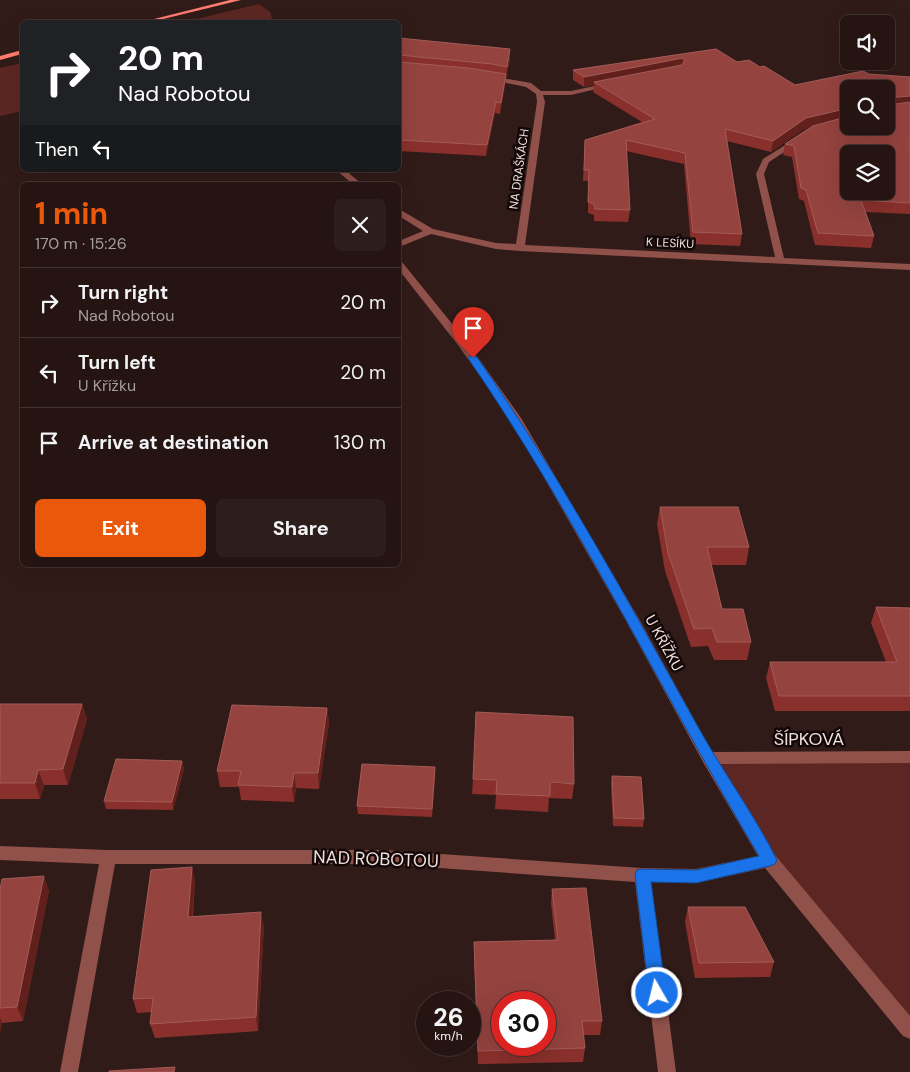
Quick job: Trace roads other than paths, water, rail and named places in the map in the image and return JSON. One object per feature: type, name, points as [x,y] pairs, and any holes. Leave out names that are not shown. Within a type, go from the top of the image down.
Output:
[{"type":"main road","points":[[153,20],[238,0]]},
{"type":"main road","points":[[0,58],[20,53]]},
{"type":"street","points":[[484,78],[528,85],[540,93],[571,93],[617,84]]},
{"type":"street","name":"NA DRAŠKÁCH","points":[[520,248],[541,102],[540,93]]},
{"type":"street","points":[[780,261],[760,174],[766,161],[807,133]]},
{"type":"street","points":[[343,172],[355,182]]},
{"type":"street","points":[[401,213],[430,232]]},
{"type":"street","points":[[401,243],[430,232]]},
{"type":"street","name":"K LESÍKU","points":[[430,232],[488,245],[520,248],[910,266]]},
{"type":"street","name":"U KŘÍŽKU","points":[[401,267],[462,343],[514,418],[632,619],[708,758],[770,860],[910,1030]]},
{"type":"street","name":"ŠÍPKOVÁ","points":[[708,758],[910,758]]},
{"type":"street","name":"NAD ROBOTOU","points":[[0,854],[383,856],[642,875],[696,876],[770,860]]},
{"type":"street","points":[[69,1072],[108,856]]},
{"type":"street","points":[[642,875],[668,1072]]}]
